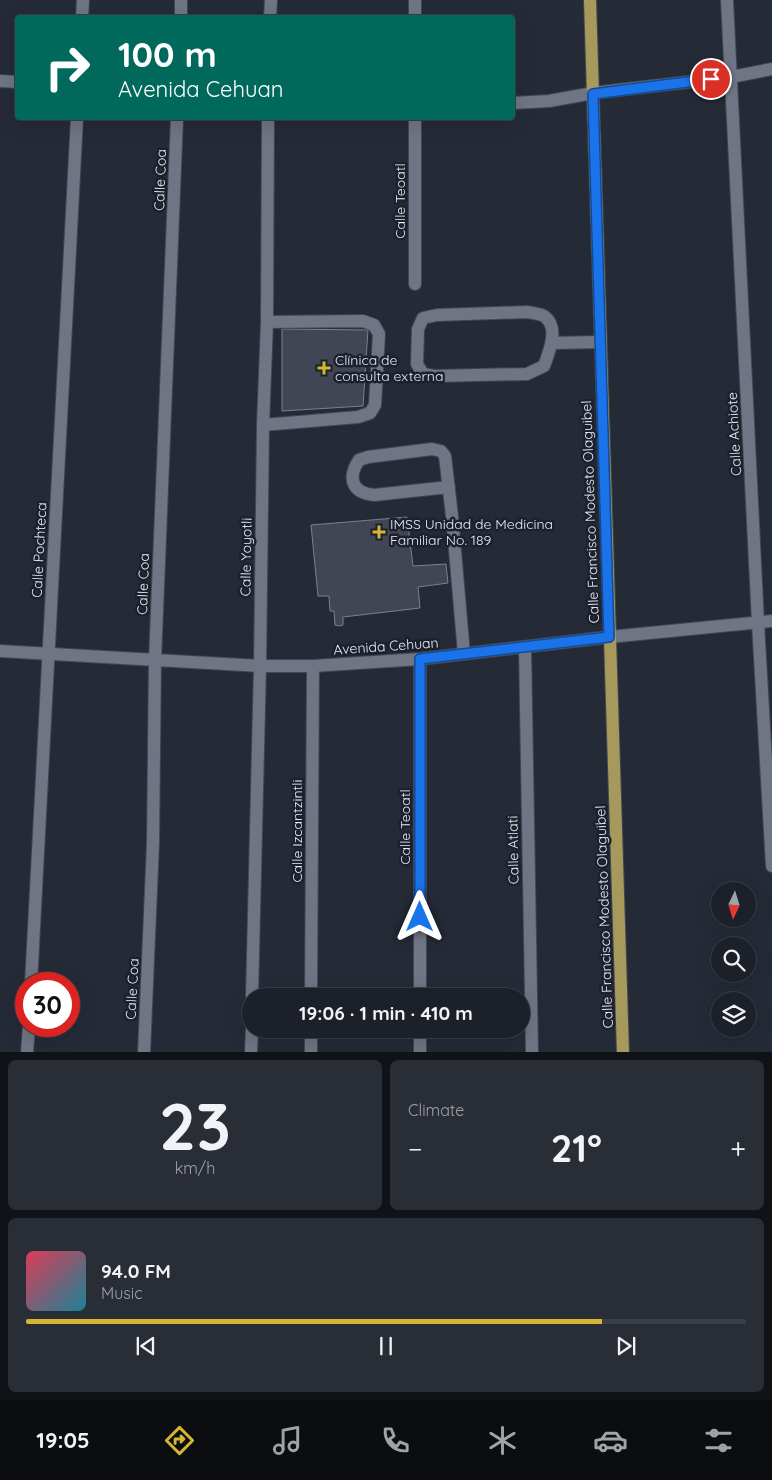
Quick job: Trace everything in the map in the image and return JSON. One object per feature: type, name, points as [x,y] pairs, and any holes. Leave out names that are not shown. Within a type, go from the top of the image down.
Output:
[{"type":"main road","name":"Calle Francisco Modesto Olaguibel","points":[[590,0],[623,1052]]},
{"type":"street","points":[[82,15],[83,0]]},
{"type":"street","points":[[181,0],[181,15]]},
{"type":"street","points":[[270,15],[271,0]]},
{"type":"street","points":[[415,0],[415,15]]},
{"type":"street","name":"Calle Achiote","points":[[727,0],[772,866]]},
{"type":"street","points":[[515,103],[549,101],[772,69]]},
{"type":"street","points":[[0,81],[15,82]]},
{"type":"street","name":"Calle Pochteca","points":[[32,972],[77,120]]},
{"type":"street","name":"Calle Coa","points":[[144,1052],[153,842],[155,660],[178,120]]},
{"type":"street","name":"Calle Yoyotli","points":[[252,988],[260,666],[263,425],[267,322],[268,120]]},
{"type":"street","name":"Calle Teoatl","points":[[415,120],[415,284]]},
{"type":"street","points":[[528,312],[543,316],[551,326],[552,343],[544,366],[527,374],[434,376],[423,374],[417,364],[418,329],[423,318],[437,315],[528,312]]},
{"type":"street","points":[[263,425],[358,417],[370,413],[375,405],[378,334],[374,325],[363,321],[267,322]]},
{"type":"street","points":[[552,343],[600,342]]},
{"type":"street","points":[[449,487],[374,495],[363,494],[358,492],[352,476],[359,460],[368,457],[432,449],[441,451],[445,456],[449,487],[464,654]]},
{"type":"street","name":"Avenida Cehuan","points":[[0,651],[260,666],[313,666],[420,659],[609,637],[772,621]]},
{"type":"street","name":"Calle Atlati","points":[[525,647],[532,1052]]},
{"type":"street","name":"Calle Teoatl","points":[[420,659],[420,988]]},
{"type":"street","name":"Calle Izcantzintli","points":[[311,988],[313,666]]},
{"type":"street","points":[[27,1052],[28,1037]]},
{"type":"street","points":[[251,1052],[252,1038]]},
{"type":"street","points":[[311,1038],[311,1052]]},
{"type":"street","points":[[420,1038],[420,1052]]},
{"type":"building","name":"Clínica de consulta externa","points":[[282,329],[368,330],[363,406],[282,411]]},
{"type":"building","points":[[407,517],[413,566],[446,564],[448,583],[418,587],[420,608],[343,617],[343,625],[335,625],[334,611],[330,611],[329,596],[318,596],[311,525]]},
{"type":"place","name":"Clínica de consulta externa","points":[[324,368]]},
{"type":"place","name":"IMSS Unidad de Medicina Familiar No. 189","points":[[379,532]]},
{"type":"route","points":[[420,917],[420,659],[609,637],[593,94],[711,79]]}]
